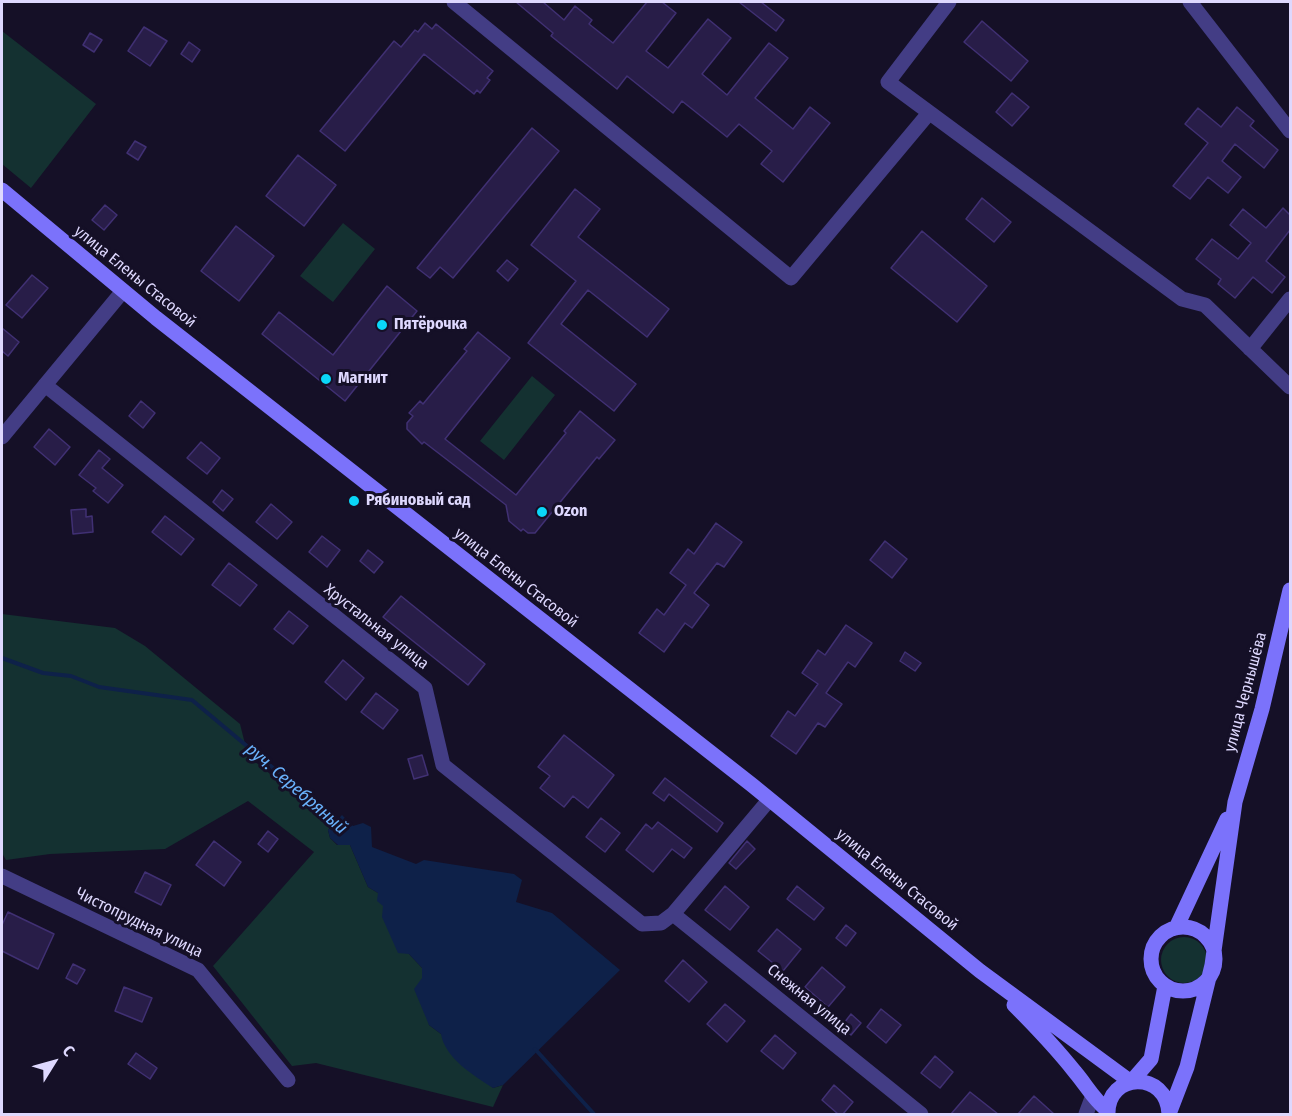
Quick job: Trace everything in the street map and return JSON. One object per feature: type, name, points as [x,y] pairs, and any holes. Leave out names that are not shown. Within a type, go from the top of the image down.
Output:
[{"type":"main road","name":"улица Елены Стасовой","points":[[2,190],[123,291],[769,800],[980,971],[1131,1082]]},
{"type":"main road","name":"улица Чернышёва","points":[[1170,1114],[1187,1067],[1212,965],[1235,802],[1262,709],[1290,590]]},
{"type":"main road","name":"улица Чернышёва","points":[[1176,928],[1235,802]]},
{"type":"main road","name":"улица Чернышёва","points":[[1176,928],[1191,928],[1212,942],[1212,965],[1203,985],[1198,989],[1178,992],[1165,986],[1154,974],[1151,953],[1162,934],[1176,928]]},
{"type":"main road","name":"улица Елены Стасовой","points":[[980,971],[1048,1040],[1083,1081],[1092,1098],[1108,1113]]},
{"type":"main road","points":[[1108,1113],[1115,1093],[1131,1082],[1151,1059],[1165,986]]},
{"type":"main road","points":[[1131,1082],[1141,1081],[1158,1088],[1168,1104],[1170,1114]]},
{"type":"street","points":[[454,2],[791,278],[929,113]]},
{"type":"street","points":[[950,2],[888,82],[1182,299],[1204,304],[1290,387]]},
{"type":"street","points":[[1190,2],[1290,131]]},
{"type":"street","points":[[2,437],[123,291]]},
{"type":"street","points":[[1250,349],[1290,299]]},
{"type":"street","name":"Хрустальная улица","points":[[45,385],[425,688],[443,765],[642,924],[660,923],[673,914]]},
{"type":"street","points":[[673,914],[769,800]]},
{"type":"street","name":"Чистопрудная улица","points":[[2,876],[198,970],[288,1080]]},
{"type":"street","name":"Снежная улица","points":[[673,914],[921,1114]]},
{"type":"street","points":[[1086,1114],[1092,1098]]},
{"type":"green space","points":[[2,31],[96,104],[31,188],[2,164]]},
{"type":"green space","points":[[343,223],[375,249],[333,302],[300,276]]},
{"type":"green space","points":[[532,376],[555,395],[504,460],[480,441]]},
{"type":"green space","points":[[2,614],[115,628],[145,646],[240,724],[248,756],[333,825],[328,830],[330,838],[337,845],[350,845],[368,887],[378,893],[409,954],[422,968],[429,1025],[441,1034],[493,1088],[503,1085],[493,1107],[316,1063],[292,1066],[213,966],[314,852],[248,801],[165,849],[50,854],[6,860],[2,853]]},
{"type":"green space","points":[[1184,937],[1200,944],[1207,960],[1200,976],[1184,983],[1168,976],[1161,960],[1168,944]]},
{"type":"water","points":[[342,815],[353,826],[363,823],[371,827],[372,847],[416,864],[424,860],[514,874],[522,880],[516,902],[552,913],[620,970],[503,1085],[493,1088],[469,1072],[454,1058],[448,1051],[441,1034],[429,1025],[414,989],[422,978],[422,968],[409,954],[398,953],[382,917],[383,906],[377,901],[378,893],[368,887],[350,845],[338,845],[330,838],[328,830]]},
{"type":"building","points":[[516,2],[543,2],[564,20],[575,6],[592,20],[589,24],[613,43],[647,2],[662,2],[676,13],[646,51],[668,68],[708,19],[731,38],[702,74],[727,95],[769,43],[788,58],[755,98],[793,129],[810,107],[830,123],[783,182],[761,164],[772,151],[739,124],[727,137],[682,101],[673,113],[627,76],[617,89],[551,36],[553,33]]},
{"type":"building","points":[[739,2],[761,2],[784,20],[776,31]]},
{"type":"building","points":[[982,21],[1028,61],[1011,81],[964,42]]},
{"type":"building","points":[[425,23],[432,29],[436,24],[493,71],[487,78],[490,80],[480,93],[477,90],[474,94],[424,54],[345,151],[320,131],[394,41],[401,47],[415,30],[418,32]]},
{"type":"building","points":[[144,27],[167,41],[150,66],[128,51]]},
{"type":"building","points":[[90,33],[102,40],[94,52],[83,45]]},
{"type":"building","points":[[189,42],[200,50],[192,62],[181,54]]},
{"type":"building","points":[[1012,93],[1029,107],[1012,126],[996,112]]},
{"type":"building","points":[[1237,107],[1254,121],[1250,126],[1278,150],[1264,168],[1235,144],[1222,161],[1241,177],[1228,193],[1208,177],[1190,199],[1173,186],[1208,143],[1185,124],[1198,108],[1221,127]]},
{"type":"building","points":[[532,128],[559,151],[453,278],[440,267],[430,278],[417,268]]},
{"type":"building","points":[[135,141],[146,147],[138,160],[127,153]]},
{"type":"building","points":[[298,155],[336,185],[304,226],[266,196]]},
{"type":"building","points":[[575,189],[600,209],[578,237],[669,309],[647,337],[588,290],[561,324],[636,384],[614,411],[528,343],[576,281],[531,245]]},
{"type":"building","points":[[982,198],[1011,222],[994,242],[966,219]]},
{"type":"building","points":[[105,205],[117,215],[104,230],[92,220]]},
{"type":"building","points":[[1283,208],[1290,215],[1290,230],[1266,261],[1285,277],[1272,293],[1253,277],[1235,298],[1218,284],[1221,279],[1196,259],[1212,239],[1238,259],[1251,243],[1230,225],[1243,209],[1266,228]]},
{"type":"building","points":[[236,226],[274,256],[239,301],[201,271]]},
{"type":"building","points":[[922,231],[987,286],[957,322],[891,268]]},
{"type":"building","points":[[507,260],[518,269],[508,281],[497,271]]},
{"type":"building","points":[[32,275],[48,288],[22,318],[6,305]]},
{"type":"building","points":[[387,286],[417,311],[345,401],[262,334],[279,312],[333,355]]},
{"type":"building","points":[[2,328],[19,342],[8,356],[2,351]]},
{"type":"building","points":[[478,332],[510,358],[445,439],[516,495],[566,433],[564,431],[580,411],[615,440],[599,459],[597,457],[535,533],[528,533],[523,529],[521,531],[509,521],[506,505],[424,442],[422,444],[407,429],[407,423],[413,416],[409,413],[420,401],[423,404],[467,351],[464,349]]},
{"type":"building","points":[[141,401],[155,413],[143,428],[129,416]]},
{"type":"building","points":[[49,429],[70,447],[55,465],[34,447]]},
{"type":"building","points":[[201,442],[220,458],[207,474],[187,458]]},
{"type":"building","points":[[99,450],[110,459],[102,468],[123,485],[108,503],[93,491],[96,488],[79,475]]},
{"type":"building","points":[[222,490],[233,499],[223,511],[213,502]]},
{"type":"building","points":[[271,504],[292,522],[277,539],[256,522]]},
{"type":"building","points":[[86,509],[86,517],[92,516],[93,532],[73,534],[71,510]]},
{"type":"building","points":[[165,516],[194,539],[181,555],[152,532]]},
{"type":"building","points":[[716,523],[742,542],[724,567],[717,563],[694,593],[709,605],[692,628],[685,623],[664,652],[639,633],[657,609],[664,615],[686,585],[670,573],[688,549],[694,554]]},
{"type":"building","points":[[322,536],[340,550],[327,567],[309,552]]},
{"type":"building","points":[[885,541],[907,559],[892,578],[870,560]]},
{"type":"building","points":[[368,550],[383,562],[374,573],[360,561]]},
{"type":"building","points":[[229,563],[257,585],[240,606],[212,585]]},
{"type":"building","points":[[401,596],[485,664],[468,685],[383,617]]},
{"type":"building","points":[[289,611],[308,626],[293,644],[274,629]]},
{"type":"building","points":[[846,625],[872,643],[855,667],[848,662],[826,693],[842,704],[825,727],[818,723],[796,754],[771,736],[788,711],[795,716],[818,684],[802,673],[818,650],[825,655]]},
{"type":"building","points":[[905,652],[921,663],[915,671],[900,661]]},
{"type":"building","points":[[343,660],[364,678],[346,700],[325,682]]},
{"type":"building","points":[[376,693],[398,710],[383,729],[361,712]]},
{"type":"building","points":[[564,735],[614,775],[588,808],[573,796],[564,807],[540,788],[550,776],[538,767]]},
{"type":"building","points":[[422,755],[428,775],[414,779],[408,759]]},
{"type":"building","points":[[665,778],[723,823],[717,832],[669,794],[664,801],[653,793]]},
{"type":"building","points":[[601,818],[620,833],[605,852],[586,837]]},
{"type":"building","points":[[658,822],[692,848],[684,858],[672,849],[653,872],[626,850],[646,824],[652,829]]},
{"type":"building","points":[[268,831],[278,839],[268,852],[258,844]]},
{"type":"building","points":[[214,841],[241,862],[224,886],[196,865]]},
{"type":"building","points":[[747,841],[755,849],[736,869],[729,863]]},
{"type":"building","points":[[145,872],[171,885],[161,905],[135,892]]},
{"type":"building","points":[[725,886],[749,907],[730,930],[705,910]]},
{"type":"building","points":[[797,886],[824,908],[814,920],[787,899]]},
{"type":"building","points":[[8,912],[54,934],[38,969],[2,951],[2,925]]},
{"type":"building","points":[[846,925],[856,933],[846,946],[836,938]]},
{"type":"building","points":[[777,929],[801,949],[783,971],[758,951]]},
{"type":"building","points":[[683,960],[707,982],[689,1002],[665,981]]},
{"type":"building","points":[[73,964],[85,970],[77,984],[66,978]]},
{"type":"building","points":[[822,967],[845,987],[828,1007],[805,987]]},
{"type":"building","points":[[124,987],[152,998],[142,1022],[115,1011]]},
{"type":"building","points":[[725,1004],[745,1021],[727,1042],[707,1024]]},
{"type":"building","points":[[881,1009],[901,1025],[886,1043],[867,1027]]},
{"type":"building","points":[[851,1014],[861,1023],[851,1035],[841,1027]]},
{"type":"building","points":[[775,1035],[796,1053],[783,1069],[761,1051]]},
{"type":"building","points":[[136,1053],[157,1068],[150,1079],[128,1064]]},
{"type":"building","points":[[935,1056],[953,1072],[940,1088],[921,1073]]},
{"type":"building","points":[[834,1085],[853,1102],[843,1114],[838,1114],[822,1100]]},
{"type":"building","points":[[970,1092],[998,1114],[951,1114]]},
{"type":"building","points":[[1034,1096],[1054,1114],[1018,1114]]},
{"type":"waterway","name":"руч. Серебряный","points":[[2,658],[43,673],[71,676],[99,687],[192,700],[340,824]]},
{"type":"waterway","name":"руч. Серебряный","points":[[535,1049],[594,1114]]},
{"type":"place","name":"Пятёрочка","points":[[382,325]]},
{"type":"place","name":"Магнит","points":[[326,379]]},
{"type":"place","name":"Рябиновый сад","points":[[354,501]]},
{"type":"place","name":"Ozon","points":[[542,512]]}]
